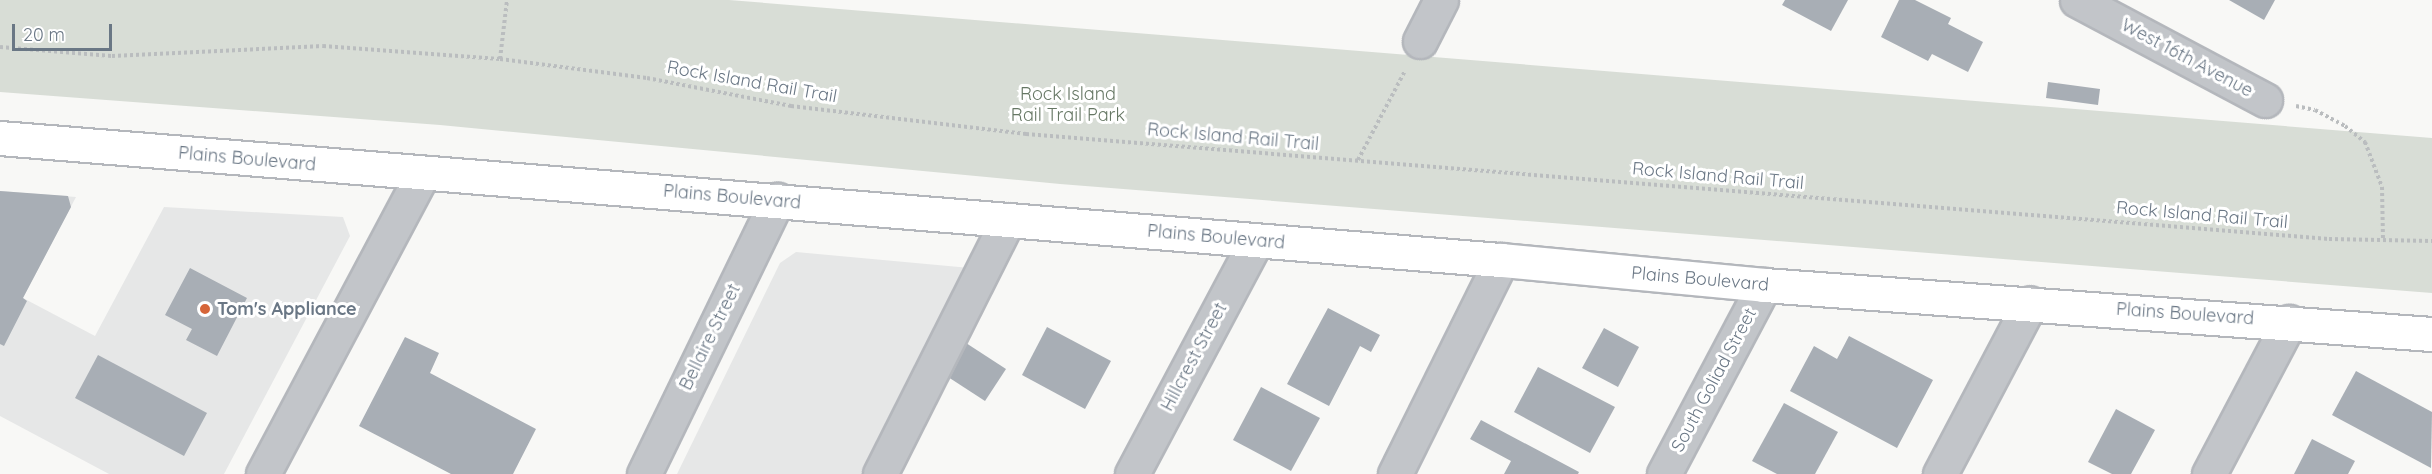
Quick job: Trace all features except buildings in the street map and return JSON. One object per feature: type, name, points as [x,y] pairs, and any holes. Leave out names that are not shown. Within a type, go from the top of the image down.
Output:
[{"type":"main road","name":"Plains Boulevard","points":[[0,138],[1501,260],[1764,285],[2432,334]]},
{"type":"street","points":[[1420,41],[1441,0]]},
{"type":"street","name":"West 16th Avenue","points":[[2077,0],[2265,100]]},
{"type":"street","points":[[263,474],[423,172]]},
{"type":"street","name":"Bellaire Street","points":[[644,474],[777,200]]},
{"type":"street","points":[[880,474],[1008,220]]},
{"type":"street","name":"Hillcrest Street","points":[[1132,474],[1256,241]]},
{"type":"street","points":[[1395,474],[1501,260]]},
{"type":"street","name":"South Goliad Street","points":[[1664,474],[1764,285]]},
{"type":"street","points":[[1940,474],[2030,303]]},
{"type":"street","points":[[2209,474],[2289,322]]},
{"type":"path","points":[[500,59],[507,0]]},
{"type":"path","points":[[1358,160],[1420,41]]},
{"type":"path","name":"Rock Island Rail Trail","points":[[0,47],[112,56],[322,46],[500,59],[647,78],[814,109],[1026,134],[2329,239],[2432,241]]},
{"type":"path","points":[[2265,100],[2315,110],[2345,126],[2365,142],[2382,187],[2383,239]]},
{"type":"shaded area","points":[[0,191],[76,197],[23,298],[95,336],[164,207],[343,217],[350,236],[224,474],[109,474],[0,416]]},
{"type":"shaded area","points":[[796,252],[970,268],[865,474],[677,474],[780,263]]},
{"type":"green space","name":"Rock Island Rail Trail Park","points":[[0,0],[729,0],[2432,138],[2432,293],[1060,184],[440,125],[0,92]]},
{"type":"place","name":"Tom's Appliance","points":[[205,309]]}]
